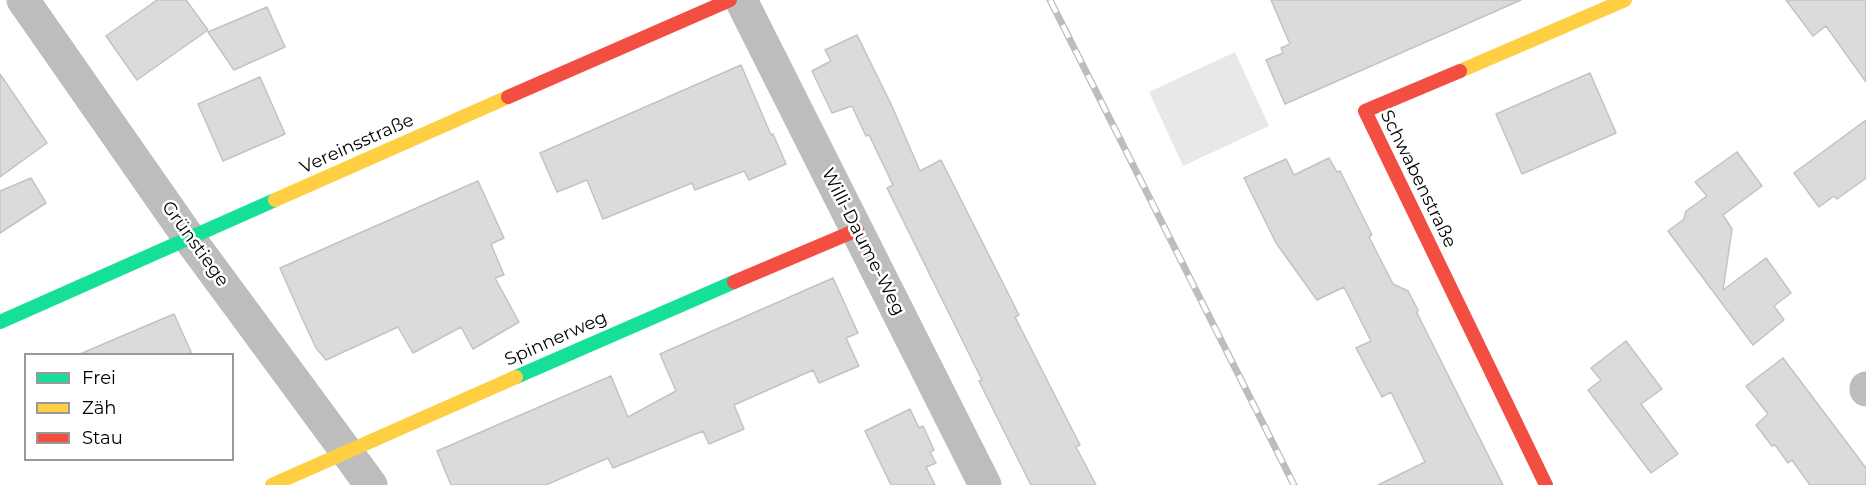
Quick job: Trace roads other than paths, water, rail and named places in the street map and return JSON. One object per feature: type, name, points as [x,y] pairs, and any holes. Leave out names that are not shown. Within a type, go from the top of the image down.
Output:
[{"type":"street","name":"Grünstiege","points":[[23,0],[189,238],[371,485]]},
{"type":"street","name":"Vereinsstraße","points":[[0,322],[729,0]]},
{"type":"street","name":"Willi-Daume-Weg","points":[[741,0],[985,485]]},
{"type":"street","name":"Schwabenstraße","points":[[1546,485],[1365,111],[1625,0]]},
{"type":"street","name":"Spinnerweg","points":[[272,485],[601,339],[857,230]]},
{"type":"railway","points":[[1050,0],[1294,485]]}]
